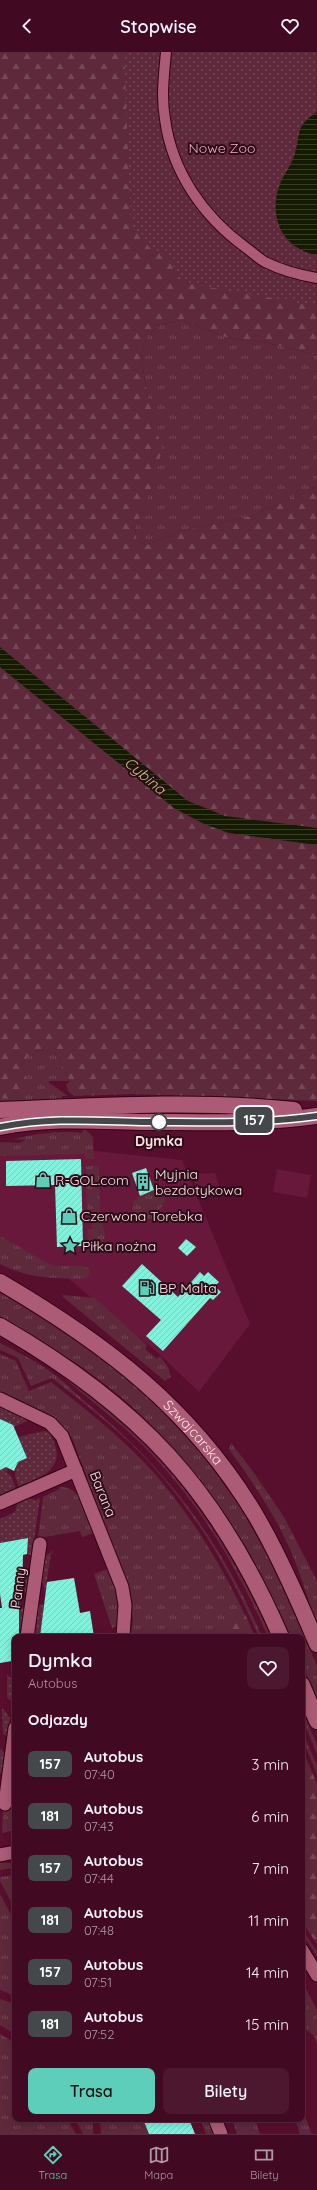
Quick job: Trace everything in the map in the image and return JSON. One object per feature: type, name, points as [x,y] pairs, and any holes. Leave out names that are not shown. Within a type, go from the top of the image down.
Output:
[{"type":"street","points":[[166,52],[163,99],[165,120],[175,161],[199,202],[220,227],[265,262],[294,274],[317,278]]},
{"type":"street","points":[[0,1110],[108,1106],[216,1106],[293,1110],[317,1115]]},
{"type":"street","points":[[0,1127],[50,1120],[152,1122],[294,1120],[317,1115]]},
{"type":"street","name":"Szwajcarska","points":[[0,1282],[58,1317],[109,1352],[164,1400],[190,1427],[225,1470],[256,1516],[283,1568],[317,1644]]},
{"type":"street","points":[[0,1326],[48,1355],[99,1391],[136,1422],[174,1461],[202,1495],[243,1557],[280,1634]]},
{"type":"street","name":"Barana","points":[[0,1399],[50,1423],[62,1436],[122,1587],[125,1605],[123,1634]]},
{"type":"street","points":[[0,1503],[76,1470]]},
{"type":"street","name":"Panny","points":[[27,1634],[40,1544]]},
{"type":"street","points":[[305,1693],[317,1722]]},
{"type":"street","points":[[7,1803],[12,1756]]},
{"type":"street","points":[[0,1855],[12,1853]]},
{"type":"street","points":[[305,1955],[317,1975]]},
{"type":"street","points":[[216,2122],[221,2134]]},
{"type":"shaded area","points":[[75,1149],[182,1160],[250,1324],[199,1392],[157,1352],[58,1270],[0,1236],[0,1152]]},
{"type":"shaded area","points":[[277,1169],[311,1175],[307,1198],[273,1192]]},
{"type":"shaded area","points":[[215,1173],[220,1187],[197,1188],[191,1174]]},
{"type":"green space","points":[[0,52],[317,52],[317,355],[263,342],[228,338],[181,320],[162,324],[147,336],[141,357],[148,398],[162,450],[152,487],[135,529],[137,541],[146,545],[182,531],[252,516],[317,487],[317,1101],[133,1094],[74,1096],[68,1091],[66,1085],[70,1081],[56,1054],[45,1051],[37,1051],[33,1053],[22,1064],[27,1080],[24,1089],[10,1098],[0,1098]]},
{"type":"green space","name":"Nowe Zoo","points":[[124,52],[317,52],[317,306],[185,283],[172,270],[174,265],[159,250],[155,254],[131,225]]},
{"type":"green space","points":[[181,320],[228,338],[263,342],[317,355],[317,487],[252,516],[182,531],[146,545],[137,541],[135,528],[152,487],[148,398],[141,357],[147,336],[162,324]]},
{"type":"green space","points":[[43,1050],[56,1054],[70,1081],[48,1082],[68,1096],[62,1096],[63,1104],[0,1105],[0,1098],[10,1098],[27,1080],[22,1064],[32,1052]]},
{"type":"green space","points":[[84,1128],[93,1137],[94,1159],[85,1159],[85,1154],[0,1156],[0,1142],[20,1143],[25,1140],[13,1139],[48,1133],[82,1133]]},
{"type":"green space","points":[[86,1166],[99,1166],[100,1211],[105,1235],[102,1246],[88,1250],[87,1229],[92,1229],[91,1211],[87,1211]]},
{"type":"green space","points":[[158,1190],[164,1195],[161,1197],[162,1199],[165,1197],[165,1202],[153,1218],[143,1220],[133,1212],[133,1203],[140,1196]]},
{"type":"green space","points":[[0,1236],[53,1266],[84,1266],[89,1269],[90,1274],[85,1279],[51,1278],[21,1273],[11,1269],[0,1264]]},
{"type":"green space","points":[[0,1292],[73,1337],[104,1359],[152,1400],[200,1452],[238,1504],[273,1564],[303,1634],[290,1634],[258,1570],[220,1507],[174,1449],[149,1422],[121,1397],[78,1364],[0,1316]]},
{"type":"green space","points":[[63,1295],[95,1298],[147,1345],[145,1349],[157,1359],[160,1356],[168,1367],[171,1377],[165,1381],[63,1297]]},
{"type":"green space","points":[[0,1343],[35,1362],[59,1378],[118,1430],[144,1456],[168,1482],[190,1510],[229,1569],[261,1634],[258,1634],[237,1589],[197,1522],[182,1501],[148,1461],[114,1428],[52,1378],[31,1386],[18,1358],[0,1350]]},
{"type":"green space","points":[[0,1354],[16,1361],[29,1391],[51,1382],[111,1431],[134,1452],[162,1482],[207,1545],[233,1590],[254,1634],[131,1634],[133,1620],[129,1590],[72,1438],[55,1418],[0,1392]]},
{"type":"green space","points":[[62,1376],[69,1379],[95,1398],[139,1438],[184,1489],[223,1545],[256,1605],[270,1634],[267,1634],[245,1588],[204,1519],[171,1476],[142,1445]]},
{"type":"green space","points":[[0,1406],[28,1419],[27,1421],[14,1427],[0,1419]]},
{"type":"green space","points":[[44,1431],[49,1432],[55,1444],[57,1453],[56,1461],[52,1468],[46,1473],[19,1487],[15,1476],[16,1463],[27,1458],[18,1437]]},
{"type":"green space","points":[[231,1443],[252,1470],[284,1517],[317,1581],[317,1624],[299,1571],[286,1540],[264,1500],[229,1449]]},
{"type":"green space","points":[[8,1466],[7,1473],[11,1476],[16,1489],[0,1496],[0,1470]]},
{"type":"green space","points":[[59,1487],[74,1491],[79,1496],[86,1510],[94,1533],[82,1537],[80,1531],[38,1538],[43,1497],[59,1489]]},
{"type":"green space","points":[[27,1498],[35,1500],[40,1498],[32,1555],[27,1554],[28,1538],[0,1543],[0,1519],[15,1512],[18,1501]]},
{"type":"green space","points":[[54,1550],[51,1554],[45,1593],[41,1576],[44,1557]]},
{"type":"green space","points":[[21,1565],[30,1575],[27,1594],[22,1590]]},
{"type":"green space","points":[[108,1569],[118,1596],[120,1607],[119,1625],[112,1628],[94,1574]]},
{"type":"green space","points":[[18,1601],[25,1610],[23,1630],[18,1628]]},
{"type":"green space","points":[[44,1604],[41,1634],[34,1633],[38,1605]]},
{"type":"green space","points":[[245,1614],[254,1634],[228,1634],[230,1624]]},
{"type":"green space","points":[[305,1638],[317,1666],[317,1700],[305,1670]]},
{"type":"green space","points":[[7,1674],[12,1680],[12,1701],[7,1698]]},
{"type":"green space","points":[[2,1708],[10,1718],[8,1737],[3,1734]]},
{"type":"green space","points":[[305,1716],[317,1745],[317,1754],[305,1725]]},
{"type":"green space","points":[[305,1737],[317,1766],[317,1774],[305,1745]]},
{"type":"green space","points":[[0,1749],[6,1754],[3,1774],[0,1773]]},
{"type":"green space","points":[[305,1755],[317,1784],[317,1944],[305,1926]]},
{"type":"green space","points":[[12,1809],[12,1831],[2,1833],[3,1811]]},
{"type":"green space","points":[[0,1863],[12,1864],[12,1868],[0,1870]]},
{"type":"green space","points":[[12,1875],[12,1903],[0,1881],[0,1877]]},
{"type":"green space","points":[[0,1894],[12,1916],[12,1995],[0,1990]]},
{"type":"green space","points":[[305,1933],[317,1951],[317,1956],[305,1938]]},
{"type":"green space","points":[[305,1987],[317,2010],[317,2044],[314,2036],[305,2028]]},
{"type":"green space","points":[[0,1999],[12,2003],[12,2032],[0,2025]]},
{"type":"green space","points":[[0,2034],[12,2041],[12,2122],[69,2122],[76,2134],[0,2134]]},
{"type":"green space","points":[[305,2116],[312,2134],[300,2134],[296,2122],[305,2122]]},
{"type":"green space","points":[[77,2122],[93,2122],[93,2134],[83,2134]]},
{"type":"green space","points":[[100,2122],[144,2122],[149,2134],[101,2134]]},
{"type":"green space","points":[[201,2122],[210,2122],[214,2134],[206,2134]]},
{"type":"green space","points":[[233,2122],[256,2122],[260,2134],[237,2134]]},
{"type":"water","points":[[317,112],[317,255],[294,245],[286,238],[280,229],[276,208],[280,184],[293,160],[301,127],[304,122]]},
{"type":"water","name":"Cybina","points":[[0,647],[188,801],[225,816],[317,828],[317,845],[229,833],[204,824],[174,808],[0,667]]},
{"type":"building","name":"Czerwona Torebka","points":[[81,1159],[83,1246],[57,1247],[55,1185],[6,1186],[6,1161]]},
{"type":"building","name":"Myjnia bezdotykowa","points":[[146,1168],[154,1190],[140,1196],[132,1173]]},
{"type":"building","points":[[186,1239],[196,1247],[187,1256],[178,1248]]},
{"type":"building","points":[[142,1264],[178,1297],[200,1272],[204,1276],[208,1272],[219,1282],[215,1286],[221,1292],[213,1300],[210,1298],[163,1351],[146,1336],[161,1320],[122,1286]]},
{"type":"building","points":[[0,1419],[13,1425],[27,1458],[18,1462],[14,1471],[6,1467],[0,1470]]},
{"type":"building","points":[[28,1538],[27,1554],[23,1555],[22,1590],[19,1590],[19,1634],[12,1634],[12,1661],[0,1663],[0,1608],[2,1608],[0,1594],[0,1543]]},
{"type":"building","points":[[74,1578],[80,1613],[90,1611],[94,1634],[40,1634],[47,1582]]},
{"type":"building","points":[[144,2122],[190,2122],[195,2134],[149,2134]]},
{"type":"bus line","name":"157","points":[[0,1127],[27,1122],[72,1119],[159,1122],[294,1120],[317,1116]]},
{"type":"place","name":"Dymka","points":[[159,1122]]},
{"type":"place","name":"R-GOL.com","points":[[43,1180]]},
{"type":"place","name":"Myjnia bezdotykowa","points":[[143,1182]]},
{"type":"place","name":"Czerwona Torebka","points":[[69,1216]]},
{"type":"place","name":"Piłka nożna","points":[[70,1246]]},
{"type":"place","name":"BP Malta","points":[[147,1288]]}]
